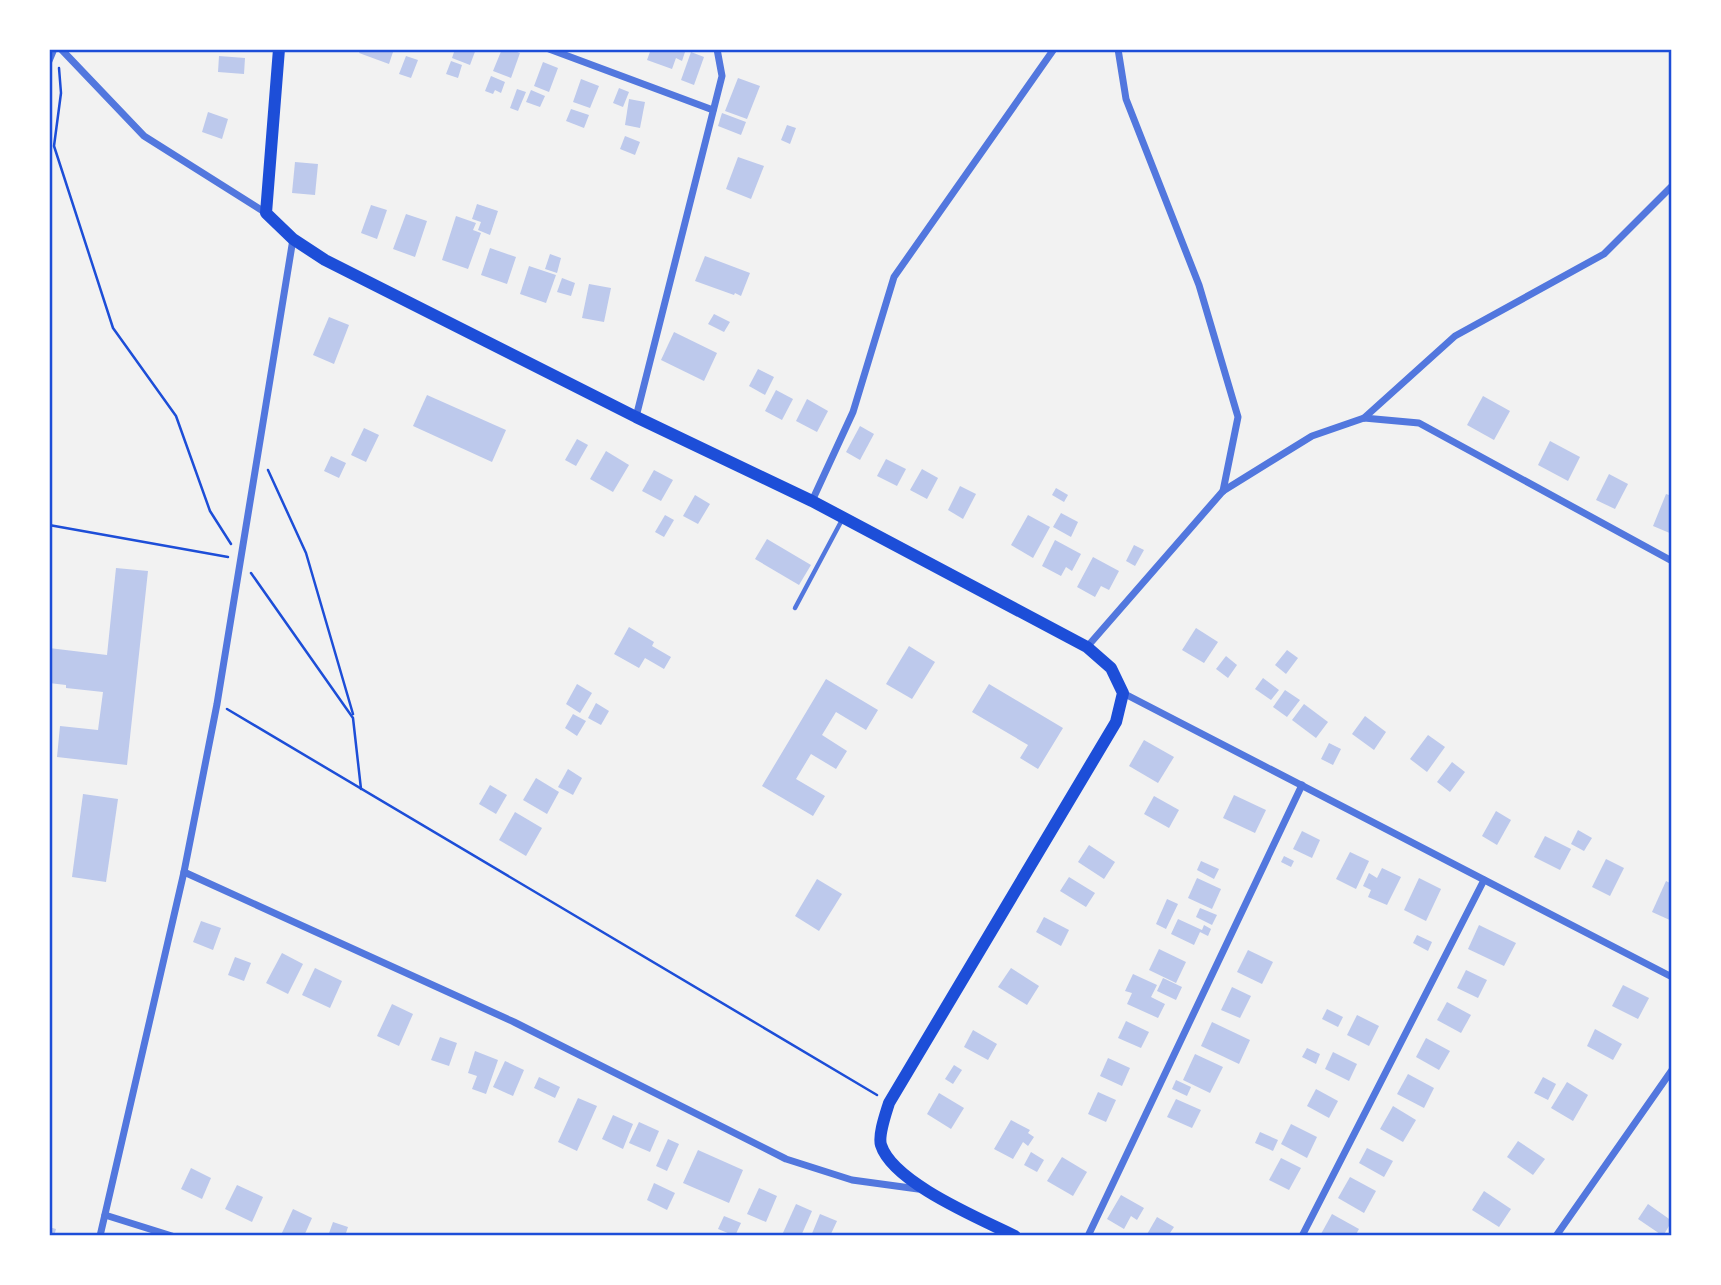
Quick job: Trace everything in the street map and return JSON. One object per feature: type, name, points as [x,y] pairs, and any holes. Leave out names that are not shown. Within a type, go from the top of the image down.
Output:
[{"type":"main road","points":[[279,49],[266,213],[293,239],[325,260],[636,417],[844,517],[1087,647],[1111,668],[1124,692],[1116,722],[889,1102],[880,1144],[893,1166],[922,1189],[1015,1236]]},
{"type":"street","points":[[49,61],[54,49]]},
{"type":"street","points":[[61,49],[144,136],[266,213]]},
{"type":"street","points":[[549,49],[713,110]]},
{"type":"street","points":[[636,417],[722,76],[717,49]]},
{"type":"street","points":[[812,501],[853,412],[894,277],[1054,49]]},
{"type":"street","points":[[1118,49],[1126,99],[1199,285],[1238,417],[1223,491]]},
{"type":"street","points":[[1087,647],[1223,491],[1312,436],[1364,418],[1455,336],[1604,254],[1672,186]]},
{"type":"street","points":[[100,1236],[184,872],[217,704],[293,239]]},
{"type":"street","points":[[1364,418],[1419,423],[1672,561]]},
{"type":"street","points":[[1124,692],[1672,977]]},
{"type":"street","points":[[1088,1236],[1302,785]]},
{"type":"street","points":[[184,872],[513,1022],[786,1159],[852,1180],[922,1189]]},
{"type":"street","points":[[1302,1236],[1484,880]]},
{"type":"street","points":[[1556,1236],[1672,1070]]},
{"type":"street","points":[[105,1215],[172,1236]]},
{"type":"lane","points":[[795,608],[844,517]]},
{"type":"path","points":[[58,60],[61,93],[54,146],[114,328],[176,416],[210,511],[354,718]]},
{"type":"path","points":[[259,451],[306,553],[354,718],[361,789]]},
{"type":"path","points":[[49,525],[241,559]]},
{"type":"path","points":[[217,704],[889,1102]]},
{"type":"building","points":[[361,49],[384,49],[393,52],[389,64],[359,53]]},
{"type":"building","points":[[455,49],[476,49],[470,65],[452,58]]},
{"type":"building","points":[[502,49],[520,53],[511,78],[493,71]]},
{"type":"building","points":[[651,49],[686,49],[682,61],[676,58],[672,69],[647,60]]},
{"type":"building","points":[[691,52],[704,57],[694,85],[681,80]]},
{"type":"building","points":[[219,56],[245,58],[244,74],[218,72]]},
{"type":"building","points":[[406,56],[418,60],[411,78],[399,74]]},
{"type":"building","points":[[451,61],[462,65],[458,78],[446,74]]},
{"type":"building","points":[[543,62],[558,68],[549,92],[534,86]]},
{"type":"building","points":[[491,76],[505,82],[501,93],[495,90],[493,94],[485,91]]},
{"type":"building","points":[[738,78],[760,86],[747,119],[725,111]]},
{"type":"building","points":[[581,79],[599,86],[590,108],[573,102]]},
{"type":"building","points":[[619,88],[629,92],[623,107],[613,103]]},
{"type":"building","points":[[517,89],[526,92],[518,111],[510,108]]},
{"type":"building","points":[[531,90],[545,96],[540,107],[526,102]]},
{"type":"building","points":[[629,99],[645,102],[640,128],[625,125]]},
{"type":"building","points":[[571,109],[589,115],[584,128],[566,121]]},
{"type":"building","points":[[208,112],[228,119],[222,139],[202,132]]},
{"type":"building","points":[[722,113],[746,122],[741,135],[718,126]]},
{"type":"building","points":[[787,125],[796,128],[790,144],[781,140]]},
{"type":"building","points":[[625,136],[640,142],[635,155],[620,149]]},
{"type":"building","points":[[738,157],[764,166],[751,199],[726,189]]},
{"type":"building","points":[[295,162],[318,164],[315,195],[292,193]]},
{"type":"building","points":[[477,204],[498,211],[490,235],[478,230],[481,222],[472,219]]},
{"type":"building","points":[[371,205],[387,210],[377,239],[361,233]]},
{"type":"building","points":[[406,214],[427,221],[415,257],[393,249]]},
{"type":"building","points":[[456,216],[476,223],[473,230],[481,233],[468,269],[442,260]]},
{"type":"building","points":[[490,248],[516,257],[507,284],[481,275]]},
{"type":"building","points":[[550,254],[561,258],[557,273],[545,269]]},
{"type":"building","points":[[705,256],[750,273],[741,296],[695,281]]},
{"type":"building","points":[[529,266],[556,275],[546,303],[520,294]]},
{"type":"building","points":[[562,278],[575,283],[571,296],[557,292]]},
{"type":"building","points":[[589,284],[611,288],[604,322],[582,318]]},
{"type":"building","points":[[714,314],[730,322],[724,332],[708,324]]},
{"type":"building","points":[[329,317],[349,325],[334,364],[313,355]]},
{"type":"building","points":[[674,332],[717,353],[704,381],[661,360]]},
{"type":"building","points":[[758,369],[774,377],[765,395],[749,386]]},
{"type":"building","points":[[776,390],[793,399],[782,420],[765,411]]},
{"type":"building","points":[[427,395],[506,430],[492,462],[413,426]]},
{"type":"building","points":[[1483,396],[1510,411],[1494,440],[1467,425]]},
{"type":"building","points":[[807,399],[828,411],[817,432],[796,421]]},
{"type":"building","points":[[860,426],[874,434],[860,460],[846,452]]},
{"type":"building","points":[[364,428],[379,435],[366,462],[351,455]]},
{"type":"building","points":[[577,439],[588,445],[576,466],[565,460]]},
{"type":"building","points":[[1550,441],[1580,457],[1568,481],[1538,465]]},
{"type":"building","points":[[606,451],[629,465],[613,492],[590,479]]},
{"type":"building","points":[[331,456],[346,463],[339,478],[324,471]]},
{"type":"building","points":[[886,459],[906,469],[897,486],[877,476]]},
{"type":"building","points":[[922,469],[938,478],[927,499],[910,490]]},
{"type":"building","points":[[654,470],[673,480],[661,501],[642,491]]},
{"type":"building","points":[[1609,474],[1628,484],[1615,509],[1596,500]]},
{"type":"building","points":[[960,486],[976,494],[963,519],[948,510]]},
{"type":"building","points":[[1056,488],[1068,495],[1064,502],[1052,495]]},
{"type":"building","points":[[1666,494],[1672,496],[1672,534],[1653,526]]},
{"type":"building","points":[[695,495],[710,504],[698,524],[683,516]]},
{"type":"building","points":[[1061,513],[1078,522],[1071,537],[1053,527]]},
{"type":"building","points":[[665,515],[674,520],[664,537],[655,532]]},
{"type":"building","points":[[1028,515],[1050,527],[1033,558],[1011,545]]},
{"type":"building","points":[[767,539],[811,565],[799,585],[755,559]]},
{"type":"building","points":[[1055,540],[1081,554],[1072,571],[1066,567],[1061,576],[1042,566]]},
{"type":"building","points":[[1134,545],[1144,550],[1135,566],[1126,561]]},
{"type":"building","points":[[1093,557],[1119,571],[1109,590],[1101,586],[1095,597],[1077,587]]},
{"type":"building","points":[[116,568],[148,571],[127,765],[57,757],[60,726],[98,730],[103,692],[66,688],[66,685],[49,683],[49,648],[107,655]]},
{"type":"building","points":[[629,627],[654,642],[652,646],[671,657],[664,669],[645,658],[639,668],[614,654]]},
{"type":"building","points":[[1196,628],[1218,642],[1204,663],[1182,650]]},
{"type":"building","points":[[909,646],[935,662],[912,699],[886,684]]},
{"type":"building","points":[[1287,650],[1298,658],[1286,674],[1275,665]]},
{"type":"building","points":[[1226,656],[1237,665],[1228,678],[1216,669]]},
{"type":"building","points":[[1263,678],[1279,690],[1271,700],[1255,689]]},
{"type":"building","points":[[826,679],[878,710],[866,730],[836,712],[822,735],[847,751],[836,769],[811,754],[796,779],[825,796],[813,816],[762,786]]},
{"type":"building","points":[[577,684],[592,693],[580,713],[566,704]]},
{"type":"building","points":[[989,684],[1063,728],[1038,769],[1020,758],[1028,745],[972,712]]},
{"type":"building","points":[[1285,690],[1300,700],[1287,717],[1273,707]]},
{"type":"building","points":[[596,703],[609,711],[601,725],[588,718]]},
{"type":"building","points":[[1304,704],[1328,722],[1316,738],[1292,720]]},
{"type":"building","points":[[573,714],[586,721],[577,736],[565,728]]},
{"type":"building","points":[[1365,716],[1386,732],[1374,750],[1352,734]]},
{"type":"building","points":[[1428,735],[1445,747],[1427,772],[1410,759]]},
{"type":"building","points":[[1144,740],[1174,757],[1158,783],[1129,766]]},
{"type":"building","points":[[1329,743],[1341,749],[1333,765],[1321,759]]},
{"type":"building","points":[[1452,762],[1465,772],[1450,792],[1437,782]]},
{"type":"building","points":[[568,769],[582,778],[573,795],[558,787]]},
{"type":"building","points":[[536,778],[559,792],[547,814],[523,800]]},
{"type":"building","points":[[490,785],[507,795],[496,814],[479,804]]},
{"type":"building","points":[[83,794],[118,799],[106,882],[72,877]]},
{"type":"building","points":[[1234,795],[1266,810],[1255,833],[1223,818]]},
{"type":"building","points":[[1154,796],[1179,810],[1169,828],[1144,814]]},
{"type":"building","points":[[1496,811],[1511,820],[1497,845],[1482,836]]},
{"type":"building","points":[[515,812],[542,828],[526,856],[499,840]]},
{"type":"building","points":[[1578,830],[1592,838],[1584,851],[1571,844]]},
{"type":"building","points":[[1302,831],[1320,840],[1312,858],[1293,849]]},
{"type":"building","points":[[1545,836],[1571,849],[1560,870],[1534,857]]},
{"type":"building","points":[[1089,845],[1115,862],[1104,879],[1078,862]]},
{"type":"building","points":[[1350,852],[1369,861],[1356,889],[1336,879]]},
{"type":"building","points":[[1284,856],[1294,861],[1291,867],[1281,862]]},
{"type":"building","points":[[1606,859],[1624,868],[1610,896],[1592,887]]},
{"type":"building","points":[[1201,861],[1219,869],[1214,879],[1197,870]]},
{"type":"building","points":[[1382,868],[1401,877],[1387,905],[1368,897],[1371,890],[1363,886],[1369,873],[1377,878]]},
{"type":"building","points":[[1069,877],[1095,893],[1086,907],[1060,891]]},
{"type":"building","points":[[1197,878],[1221,889],[1212,909],[1188,898]]},
{"type":"building","points":[[1419,878],[1441,889],[1426,921],[1404,910]]},
{"type":"building","points":[[817,879],[842,894],[819,931],[795,916]]},
{"type":"building","points":[[1666,881],[1672,884],[1672,921],[1652,912]]},
{"type":"building","points":[[1167,899],[1178,904],[1166,929],[1156,924]]},
{"type":"building","points":[[1200,908],[1217,915],[1212,925],[1196,917]]},
{"type":"building","points":[[1044,917],[1069,930],[1061,946],[1036,932]]},
{"type":"building","points":[[1178,919],[1202,930],[1204,925],[1211,929],[1208,936],[1200,932],[1194,945],[1171,934]]},
{"type":"building","points":[[201,921],[221,928],[213,950],[193,942]]},
{"type":"building","points":[[1479,925],[1516,943],[1504,966],[1468,949]]},
{"type":"building","points":[[1417,935],[1432,942],[1428,951],[1413,943]]},
{"type":"building","points":[[1159,949],[1186,962],[1176,983],[1149,970]]},
{"type":"building","points":[[1248,950],[1273,962],[1262,984],[1237,972]]},
{"type":"building","points":[[282,953],[303,964],[288,994],[266,983]]},
{"type":"building","points":[[235,957],[251,963],[244,981],[228,975]]},
{"type":"building","points":[[315,968],[342,981],[330,1008],[302,995]]},
{"type":"building","points":[[1011,968],[1039,986],[1027,1005],[998,987]]},
{"type":"building","points":[[1466,970],[1487,980],[1478,998],[1457,988]]},
{"type":"building","points":[[1133,974],[1157,985],[1151,997],[1165,1004],[1158,1018],[1127,1004],[1132,993],[1125,991]]},
{"type":"building","points":[[1163,978],[1182,987],[1176,1000],[1157,991]]},
{"type":"building","points":[[1623,985],[1649,998],[1638,1019],[1612,1006]]},
{"type":"building","points":[[1232,987],[1251,996],[1240,1018],[1221,1010]]},
{"type":"building","points":[[1447,1002],[1471,1015],[1461,1033],[1437,1020]]},
{"type":"building","points":[[392,1004],[413,1014],[399,1046],[377,1036]]},
{"type":"building","points":[[1327,1009],[1343,1017],[1338,1027],[1322,1019]]},
{"type":"building","points":[[1357,1015],[1379,1026],[1369,1046],[1347,1035]]},
{"type":"building","points":[[1126,1021],[1149,1032],[1141,1048],[1118,1038]]},
{"type":"building","points":[[1212,1022],[1250,1040],[1239,1064],[1201,1046]]},
{"type":"building","points":[[1595,1029],[1622,1044],[1613,1060],[1587,1046]]},
{"type":"building","points":[[973,1030],[997,1044],[988,1060],[964,1047]]},
{"type":"building","points":[[440,1037],[457,1043],[449,1066],[431,1060]]},
{"type":"building","points":[[1426,1038],[1450,1051],[1439,1070],[1416,1057]]},
{"type":"building","points":[[1307,1048],[1320,1054],[1316,1064],[1302,1057]]},
{"type":"building","points":[[475,1051],[498,1060],[486,1094],[472,1089],[477,1076],[468,1073]]},
{"type":"building","points":[[1333,1052],[1357,1064],[1349,1081],[1325,1069]]},
{"type":"building","points":[[1195,1054],[1223,1067],[1210,1093],[1183,1080]]},
{"type":"building","points":[[1108,1058],[1130,1068],[1122,1086],[1100,1076]]},
{"type":"building","points":[[505,1061],[524,1070],[513,1096],[493,1087]]},
{"type":"building","points":[[954,1065],[962,1070],[953,1084],[945,1079]]},
{"type":"building","points":[[1408,1074],[1434,1088],[1424,1108],[1397,1094]]},
{"type":"building","points":[[539,1077],[560,1087],[555,1098],[534,1088]]},
{"type":"building","points":[[1543,1077],[1556,1084],[1548,1100],[1534,1093]]},
{"type":"building","points":[[1176,1080],[1191,1087],[1187,1096],[1172,1089]]},
{"type":"building","points":[[1567,1082],[1588,1095],[1573,1121],[1551,1108]]},
{"type":"building","points":[[1316,1089],[1338,1101],[1329,1118],[1307,1106]]},
{"type":"building","points":[[1098,1092],[1116,1100],[1106,1122],[1088,1114]]},
{"type":"building","points":[[939,1093],[964,1108],[951,1129],[927,1114]]},
{"type":"building","points":[[578,1098],[597,1106],[577,1151],[558,1142]]},
{"type":"building","points":[[1176,1099],[1201,1110],[1192,1128],[1167,1117]]},
{"type":"building","points":[[1393,1106],[1416,1120],[1403,1142],[1380,1129]]},
{"type":"building","points":[[613,1115],[633,1124],[623,1149],[602,1139]]},
{"type":"building","points":[[1011,1120],[1030,1130],[1028,1133],[1034,1137],[1028,1146],[1023,1142],[1013,1159],[994,1149]]},
{"type":"building","points":[[639,1122],[659,1131],[650,1152],[629,1143]]},
{"type":"building","points":[[1291,1124],[1317,1137],[1307,1158],[1281,1144]]},
{"type":"building","points":[[1260,1132],[1278,1140],[1273,1151],[1255,1143]]},
{"type":"building","points":[[668,1139],[679,1144],[667,1171],[656,1166]]},
{"type":"building","points":[[1518,1141],[1545,1159],[1533,1175],[1507,1157]]},
{"type":"building","points":[[1367,1148],[1393,1161],[1384,1177],[1359,1163]]},
{"type":"building","points":[[698,1150],[743,1170],[729,1203],[683,1183]]},
{"type":"building","points":[[1031,1152],[1044,1160],[1037,1172],[1024,1165]]},
{"type":"building","points":[[1062,1157],[1087,1172],[1073,1196],[1047,1181]]},
{"type":"building","points":[[1281,1158],[1301,1168],[1289,1190],[1269,1180]]},
{"type":"building","points":[[191,1168],[211,1178],[202,1199],[181,1189]]},
{"type":"building","points":[[1350,1177],[1376,1191],[1364,1213],[1338,1198]]},
{"type":"building","points":[[654,1183],[675,1193],[667,1210],[647,1200]]},
{"type":"building","points":[[237,1185],[263,1197],[252,1222],[225,1209]]},
{"type":"building","points":[[759,1188],[777,1196],[766,1222],[747,1214]]},
{"type":"building","points":[[1484,1191],[1511,1209],[1499,1227],[1472,1210]]},
{"type":"building","points":[[1121,1195],[1144,1208],[1137,1220],[1131,1216],[1124,1229],[1107,1219]]},
{"type":"building","points":[[796,1204],[812,1211],[801,1236],[782,1235]]},
{"type":"building","points":[[1648,1204],[1672,1221],[1663,1236],[1638,1219]]},
{"type":"building","points":[[293,1209],[312,1218],[304,1236],[281,1235]]},
{"type":"building","points":[[820,1214],[837,1221],[830,1236],[811,1236]]},
{"type":"building","points":[[1332,1214],[1359,1229],[1355,1236],[1321,1234]]},
{"type":"building","points":[[724,1216],[741,1223],[735,1236],[718,1229]]},
{"type":"building","points":[[1157,1217],[1174,1227],[1168,1236],[1146,1236]]},
{"type":"building","points":[[333,1222],[348,1227],[345,1236],[328,1236]]},
{"type":"building","points":[[49,1227],[56,1229],[54,1236],[49,1235]]}]
